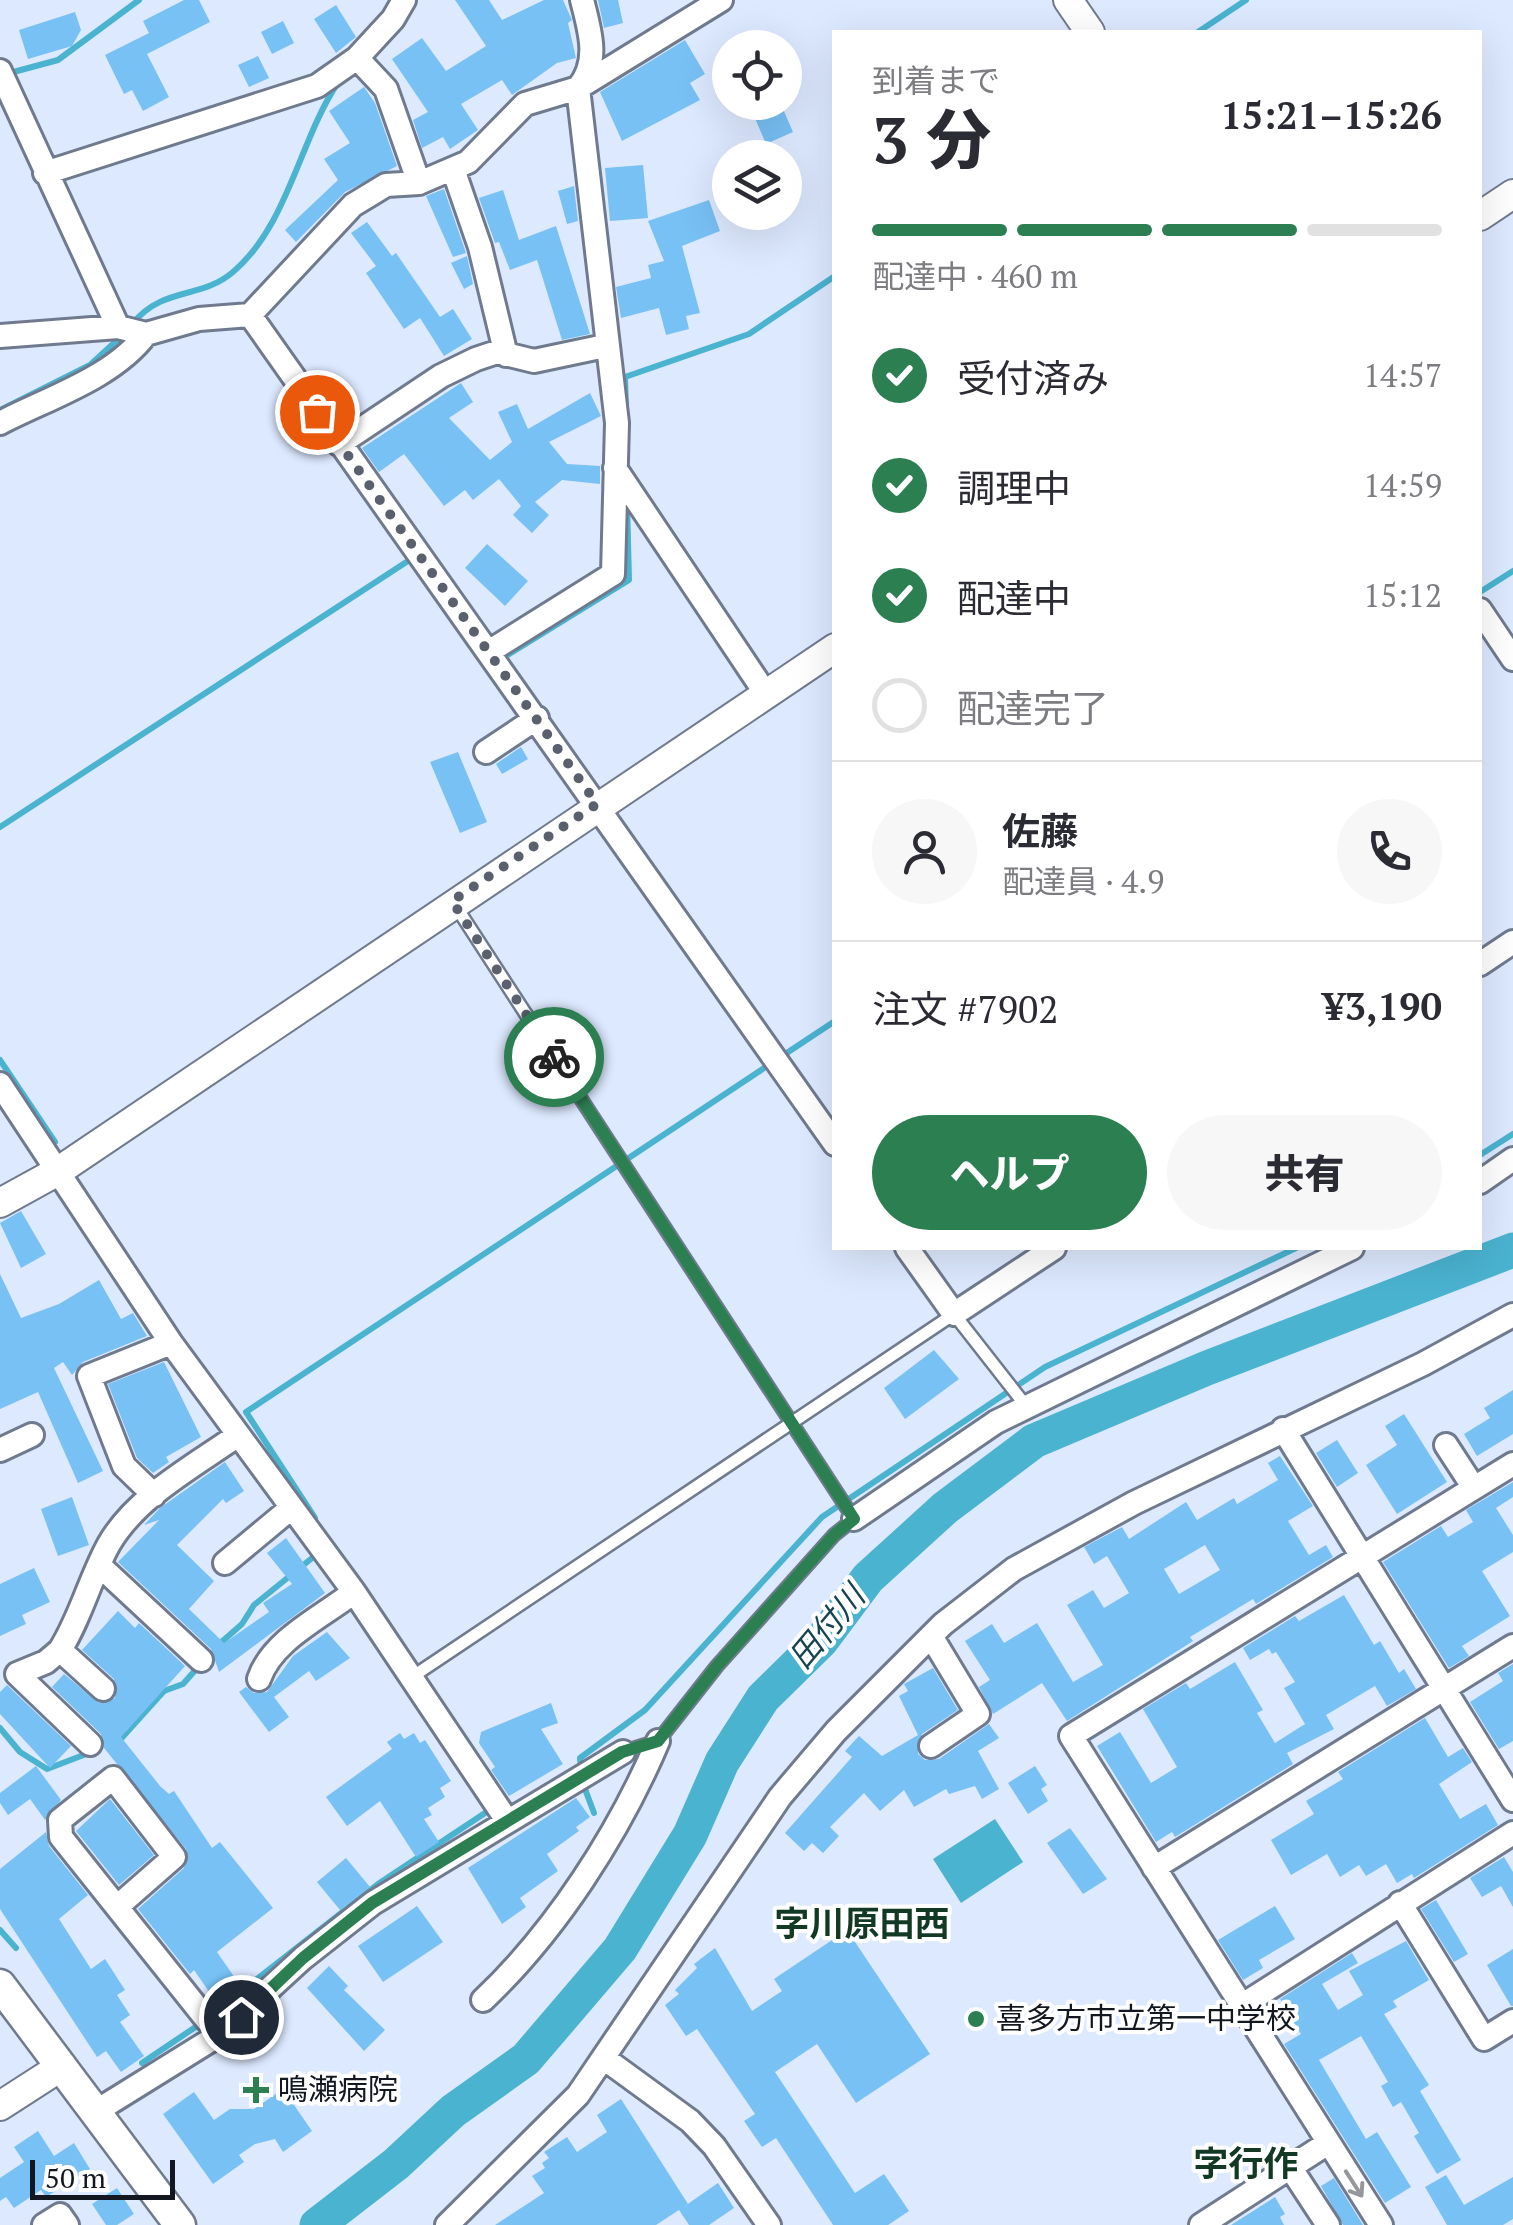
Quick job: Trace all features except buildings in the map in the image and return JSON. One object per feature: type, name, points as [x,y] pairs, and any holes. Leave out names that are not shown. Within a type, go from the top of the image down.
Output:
[{"type":"main road","points":[[0,1986],[180,2225]]},
{"type":"street","points":[[46,173],[316,86],[357,58],[394,19],[404,0]]},
{"type":"street","points":[[490,651],[613,574],[616,423],[605,346],[593,192],[578,88],[589,75],[592,58],[582,0]]},
{"type":"street","points":[[0,336],[132,330],[198,319],[250,316],[353,205],[386,185],[418,183],[453,169],[485,150],[524,104],[578,88],[721,0]]},
{"type":"street","points":[[1068,0],[1089,30]]},
{"type":"street","points":[[357,58],[386,89],[418,183]]},
{"type":"street","points":[[0,70],[9,111],[132,330],[130,353],[0,422]]},
{"type":"street","points":[[453,169],[480,248],[506,355]]},
{"type":"street","points":[[1482,215],[1513,194]]},
{"type":"street","points":[[250,316],[832,1140]]},
{"type":"street","points":[[339,444],[441,376],[497,352],[534,361],[605,346]]},
{"type":"street","points":[[614,468],[766,694]]},
{"type":"street","points":[[1482,613],[1513,660]]},
{"type":"street","points":[[0,1203],[60,1170],[452,901],[832,650]]},
{"type":"street","points":[[486,752],[537,718]]},
{"type":"street","points":[[1482,963],[1513,942]]},
{"type":"street","points":[[0,1084],[171,1343],[354,1592],[506,1819]]},
{"type":"street","points":[[1482,1181],[1513,1159]]},
{"type":"street","points":[[909,1250],[954,1314],[1051,1250]]},
{"type":"street","points":[[854,1519],[1026,1406],[1348,1250]]},
{"type":"street","points":[[447,2225],[540,2136],[605,2059],[698,1913],[780,1798],[836,1732],[931,1636],[1014,1569],[1134,1502],[1423,1364],[1513,1315]]},
{"type":"street","points":[[154,1495],[124,1466],[89,1376],[171,1343]]},
{"type":"street","points":[[1283,1429],[1513,1800]]},
{"type":"street","points":[[0,1450],[32,1435]]},
{"type":"street","points":[[90,1744],[17,1674],[46,1662],[60,1650],[99,1565],[123,1524],[154,1495],[238,1436]]},
{"type":"street","points":[[1446,1445],[1474,1488]]},
{"type":"street","points":[[1381,2225],[1071,1736],[1513,1464]]},
{"type":"street","points":[[225,1563],[290,1508]]},
{"type":"street","points":[[99,1565],[201,1660]]},
{"type":"street","points":[[258,1679],[269,1657],[354,1592]]},
{"type":"street","points":[[931,1636],[978,1714],[931,1746]]},
{"type":"street","points":[[1154,1868],[1513,1646]]},
{"type":"street","points":[[60,1650],[103,1690]]},
{"type":"street","points":[[483,2000],[536,1946],[565,1907],[658,1741]]},
{"type":"street","points":[[96,2112],[219,2036],[303,1958],[372,1903],[622,1752]]},
{"type":"street","points":[[118,1906],[174,1857],[113,1778],[68,1812],[58,1828],[61,1838],[219,2036]]},
{"type":"street","points":[[1241,2006],[1513,1833]]},
{"type":"street","points":[[1400,1903],[1484,2039],[1513,2021]]},
{"type":"street","points":[[605,2059],[690,2120],[714,2146],[769,2225]]},
{"type":"street","points":[[0,2106],[62,2066]]},
{"type":"street","points":[[1201,2225],[1328,2143]]},
{"type":"street","points":[[1290,2168],[1327,2225]]},
{"type":"street","points":[[44,2225],[60,2215],[67,2225]]},
{"type":"lane","points":[[452,901],[854,1519],[834,1535],[717,1666],[658,1741],[622,1752]]},
{"type":"lane","points":[[412,1677],[954,1314],[1026,1406]]},
{"type":"water","points":[[995,1819],[1023,1862],[961,1903],[933,1859]]},
{"type":"waterway","points":[[6,74],[58,60],[139,0]]},
{"type":"waterway","points":[[1201,30],[1246,0]]},
{"type":"waterway","points":[[133,323],[157,303],[220,281],[252,253],[280,207],[337,84]]},
{"type":"waterway","points":[[626,409],[625,377],[749,334],[832,278]]},
{"type":"waterway","points":[[0,410],[90,365],[125,333]]},
{"type":"waterway","points":[[498,661],[629,580],[627,501]]},
{"type":"waterway","points":[[0,827],[411,559]]},
{"type":"waterway","points":[[1482,591],[1513,571]]},
{"type":"waterway","points":[[307,1522],[315,1518],[246,1412],[832,1023]]},
{"type":"waterway","points":[[0,1060],[55,1142]]},
{"type":"waterway","points":[[1482,1154],[1513,1134]]},
{"type":"waterway","points":[[581,1769],[580,1758],[645,1710],[822,1517],[1045,1367],[1292,1250]]},
{"type":"waterway","name":"田付川","points":[[317,2225],[396,2164],[453,2111],[526,2059],[620,1949],[690,1835],[722,1762],[763,1698],[821,1641],[868,1578],[945,1508],[1034,1441],[1207,1368],[1513,1250]]},
{"type":"waterway","points":[[217,1646],[242,1624],[254,1605],[317,1554]]},
{"type":"waterway","points":[[119,1741],[164,1691],[183,1684],[199,1666]]},
{"type":"waterway","points":[[0,1728],[20,1752],[47,1769],[94,1751]]},
{"type":"waterway","points":[[582,1781],[594,1813]]},
{"type":"waterway","points":[[142,2063],[197,2026],[378,1884],[491,1809]]},
{"type":"waterway","points":[[0,1930],[16,1948]]},
{"type":"way so far","points":[[317,412],[597,804],[452,901],[554,1057]]},
{"type":"place","name":"喜多方市立第一中学校","points":[[976,2019]]},
{"type":"place","name":"鳴瀬病院","points":[[256,2090]]},
{"type":"district","name":"字川原田西","points":[[862,1924]]},
{"type":"district","name":"字行作","points":[[1246,2164]]},
{"type":"route","points":[[241,2017],[303,1958],[372,1903],[622,1752],[658,1741],[717,1666],[834,1535],[854,1519],[554,1057]]}]
